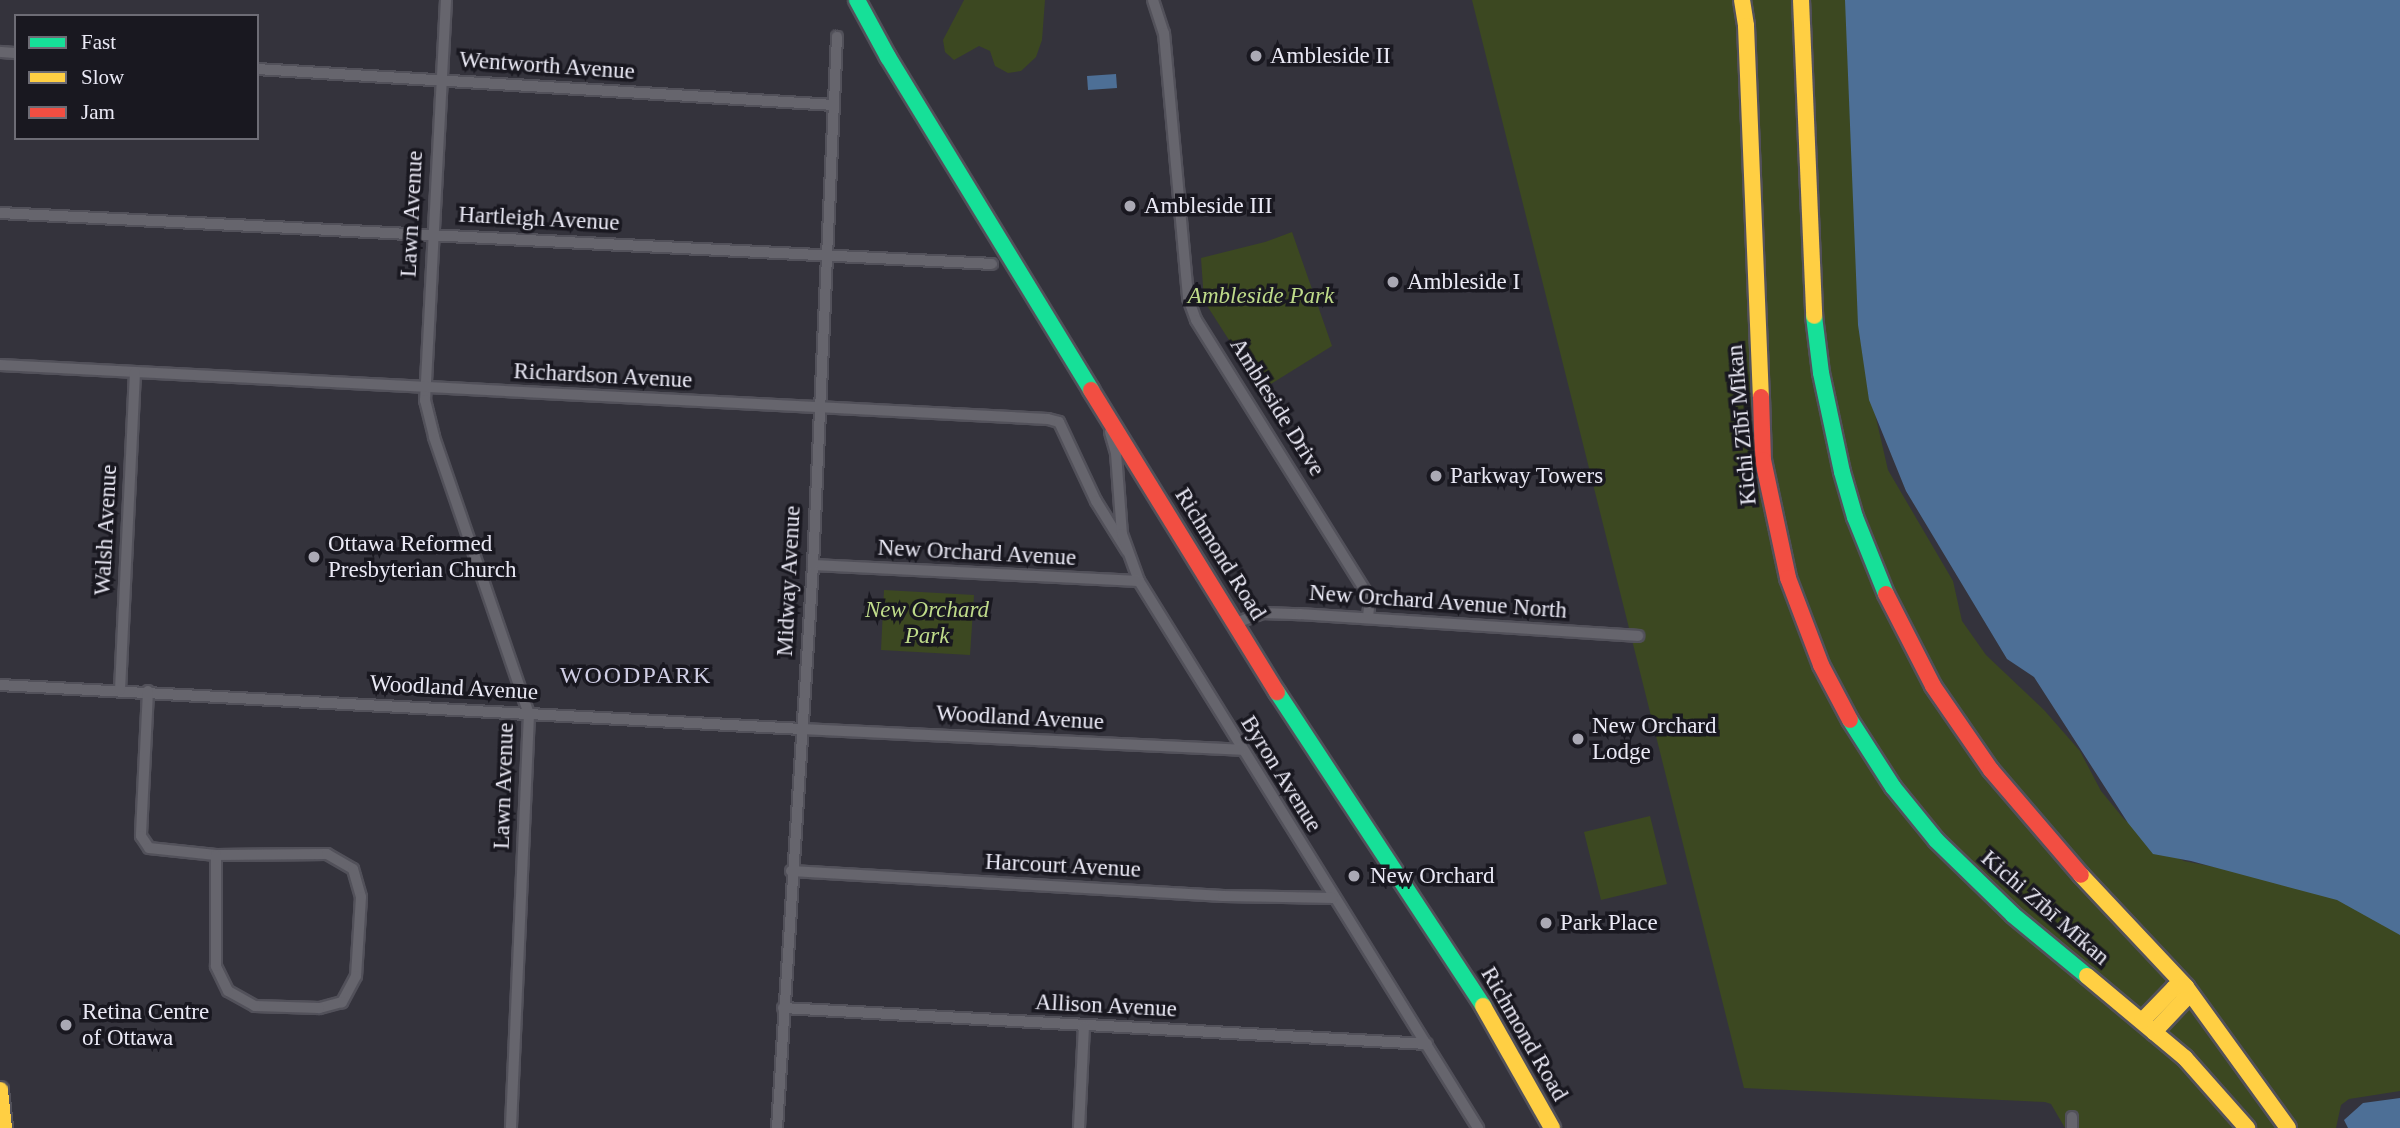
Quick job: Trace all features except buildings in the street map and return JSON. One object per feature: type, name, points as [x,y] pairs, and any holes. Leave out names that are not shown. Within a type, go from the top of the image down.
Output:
[{"type":"main road","name":"Richmond Road","points":[[858,0],[924,116],[1077,364],[1107,419],[1281,699],[1485,1009],[1552,1128]]},
{"type":"main road","name":"Kichi Zībī Mīkan","points":[[1742,0],[1746,26],[1763,460],[1781,555],[1811,641],[1830,685],[1859,738],[1892,787],[1936,840],[2013,915],[2185,1058],[2247,1128]]},
{"type":"main road","name":"Kichi Zībī Mīkan","points":[[1801,0],[1806,55],[1810,237],[1818,350],[1829,421],[1864,541],[1906,638],[1962,730],[1991,770],[2098,894],[2186,987],[2288,1128]]},
{"type":"main road","points":[[2148,1026],[2183,1000],[2186,987]]},
{"type":"main road","points":[[0,1090],[4,1128]]},
{"type":"street","name":"Lawn Avenue","points":[[446,0],[424,388],[434,437],[529,714],[511,1128]]},
{"type":"street","name":"Ambleside Drive","points":[[1153,0],[1164,33],[1183,251],[1191,309],[1370,598],[1368,618]]},
{"type":"street","name":"Midway Avenue","points":[[777,1128],[791,871],[813,565],[837,37]]},
{"type":"street","name":"Wentworth Avenue","points":[[259,69],[834,105]]},
{"type":"street","name":"Hartleigh Avenue","points":[[0,213],[992,264]]},
{"type":"street","name":"Richardson Avenue","points":[[0,365],[1048,419],[1059,422],[1096,501],[1127,551]]},
{"type":"street","name":"Walsh Avenue","points":[[120,690],[135,372]]},
{"type":"street","name":"Byron Avenue","points":[[1107,419],[1116,453],[1122,534],[1139,581],[1478,1128]]},
{"type":"street","name":"New Orchard Avenue","points":[[813,565],[1139,581]]},
{"type":"street","name":"New Orchard Avenue North","points":[[1236,623],[1262,613],[1638,636]]},
{"type":"street","name":"Woodland Avenue","points":[[0,685],[1242,750]]},
{"type":"street","points":[[148,691],[141,836],[149,848],[216,855],[327,854],[353,869],[362,897],[356,976],[342,1002],[319,1008],[255,1006],[228,991],[216,966],[216,855]]},
{"type":"street","name":"Harcourt Avenue","points":[[791,871],[1223,896],[1333,898]]},
{"type":"street","name":"Allison Avenue","points":[[783,1008],[1427,1044]]},
{"type":"street","points":[[1079,1128],[1084,1026]]},
{"type":"green space","points":[[964,0],[1045,0],[1042,40],[1036,57],[1021,71],[1008,73],[995,66],[990,51],[979,46],[954,60],[945,52],[943,40]]},
{"type":"green space","points":[[1472,0],[1848,0],[1867,379],[1888,470],[1953,581],[1962,621],[1986,655],[2044,710],[2080,751],[2101,791],[2124,819],[2160,849],[2184,861],[2306,885],[2400,922],[2400,1091],[2349,1099],[2341,1105],[2336,1128],[2065,1128],[2051,1104],[2045,1102],[1744,1088]]},
{"type":"green space","name":"Ambleside Park","points":[[1292,232],[1332,346],[1261,390],[1204,301],[1201,258],[1265,242]]},
{"type":"green space","name":"New Orchard Park","points":[[884,590],[974,595],[970,655],[881,650]]},
{"type":"green space","points":[[1650,816],[1667,884],[1601,900],[1584,832]]},
{"type":"water","points":[[1845,0],[2400,0],[2400,935],[2337,900],[2191,861],[2153,854],[2128,823],[2034,677],[2007,659],[1906,491],[1869,400],[1858,325]]},
{"type":"water","points":[[1116,74],[1117,88],[1088,90],[1087,76]]},
{"type":"water","points":[[2400,1098],[2400,1128],[2348,1128],[2344,1120],[2363,1103]]},
{"type":"traffic: fast","points":[[857,0],[888,57],[1091,390]]},
{"type":"traffic: fast","points":[[1814,316],[1821,373],[1842,472],[1855,517],[1886,594]]},
{"type":"traffic: fast","points":[[1277,692],[1483,1006]]},
{"type":"traffic: fast","points":[[1850,720],[1893,787],[1936,840],[2013,915],[2087,976]]},
{"type":"traffic: slow","points":[[1742,0],[1746,26],[1761,397]]},
{"type":"traffic: slow","points":[[1801,0],[1814,316]]},
{"type":"traffic: slow","points":[[2081,875],[2186,987],[2288,1128]]},
{"type":"traffic: slow","points":[[2087,976],[2185,1058],[2247,1128]]},
{"type":"traffic: slow","points":[[2142,1021],[2174,988],[2186,987],[2184,1000],[2154,1032]]},
{"type":"traffic: slow","points":[[1483,1006],[1552,1128]]},
{"type":"traffic: slow","points":[[0,1090],[4,1128]]},
{"type":"traffic: jam","points":[[1091,390],[1277,692]]},
{"type":"traffic: jam","points":[[1761,397],[1763,460],[1788,578],[1821,665],[1850,720]]},
{"type":"traffic: jam","points":[[1886,594],[1933,686],[1991,770],[2081,875]]},
{"type":"place","name":"Ambleside II","points":[[1256,56]]},
{"type":"place","name":"Ambleside III","points":[[1130,206]]},
{"type":"place","name":"Ambleside I","points":[[1393,282]]},
{"type":"place","name":"Parkway Towers","points":[[1436,476]]},
{"type":"place","name":"Ottawa Reformed Presbyterian Church","points":[[314,557]]},
{"type":"place","name":"New Orchard Lodge","points":[[1578,739]]},
{"type":"place","name":"New Orchard","points":[[1354,876]]},
{"type":"place","name":"Park Place","points":[[1546,923]]},
{"type":"place","name":"Retina Centre of Ottawa","points":[[66,1025]]},
{"type":"district","name":"WOODPARK","points":[[636,676]]}]
